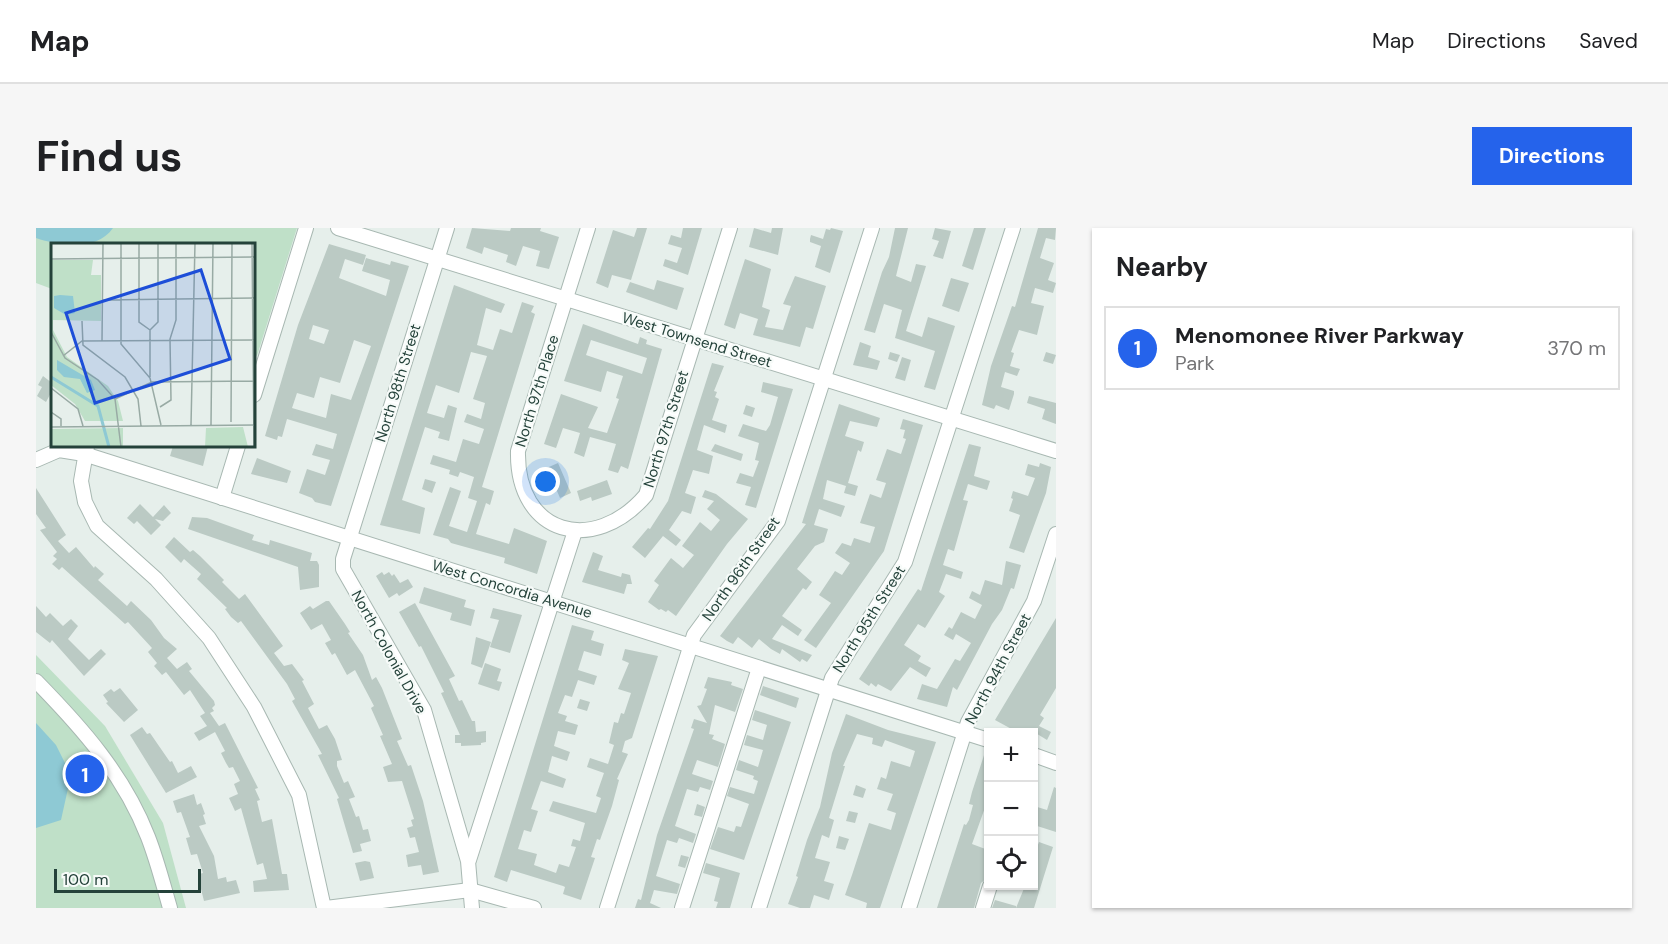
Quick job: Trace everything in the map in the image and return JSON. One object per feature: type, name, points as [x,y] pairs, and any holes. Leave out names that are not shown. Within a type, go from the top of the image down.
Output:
[{"type":"street","points":[[255,392],[306,228]]},
{"type":"street","name":"West Townsend Street","points":[[338,228],[1056,451]]},
{"type":"street","name":"North 98th Street","points":[[350,537],[447,228]]},
{"type":"street","name":"North 97th Place","points":[[575,531],[555,523],[538,512],[524,496],[518,472],[518,451],[588,228]]},
{"type":"street","name":"North 97th Street","points":[[575,531],[596,530],[612,524],[631,512],[646,495],[730,228]]},
{"type":"street","name":"North 96th Street","points":[[607,908],[694,635],[778,521],[872,228]]},
{"type":"street","name":"North 95th Street","points":[[759,908],[832,678],[905,562],[1013,228]]},
{"type":"street","points":[[222,498],[238,447]]},
{"type":"street","name":"West Concordia Avenue","points":[[36,460],[59,450],[86,450],[222,498],[984,740]]},
{"type":"street","points":[[86,450],[81,481],[85,502],[97,526],[156,579],[209,638],[254,707],[299,795],[326,908],[470,890],[534,908]]},
{"type":"street","points":[[468,861],[554,602],[575,531]]},
{"type":"street","name":"North 94th Street","points":[[909,908],[964,733],[1034,601],[1056,534]]},
{"type":"street","name":"North Colonial Drive","points":[[350,537],[343,559],[343,569],[424,710],[468,861],[472,908]]},
{"type":"street","points":[[682,908],[759,668]]},
{"type":"street","points":[[36,681],[86,733],[123,785],[149,838],[170,908]]},
{"type":"street","points":[[1038,756],[1056,763]]},
{"type":"street","points":[[983,908],[988,890]]},
{"type":"green space","points":[[36,228],[297,228],[257,356],[255,355],[255,243],[51,243],[51,289],[36,283]]},
{"type":"green space","points":[[36,655],[105,726],[163,823],[186,908],[36,908]]},
{"type":"water","points":[[36,228],[113,228],[106,236],[90,243],[56,243],[36,238]]},
{"type":"water","points":[[36,723],[56,745],[71,775],[61,820],[36,828]]},
{"type":"building","points":[[472,228],[510,231],[511,228],[541,228],[540,231],[559,237],[549,269],[536,266],[540,251],[523,246],[516,266],[506,262],[508,255],[484,247],[482,254],[466,248]]},
{"type":"building","points":[[637,228],[647,228],[631,280],[612,275],[608,288],[596,283],[613,230],[634,237]]},
{"type":"building","points":[[683,228],[702,228],[688,275],[663,266],[665,259],[677,263],[682,248],[668,244],[671,235],[681,238]]},
{"type":"building","points":[[754,228],[771,233],[772,228],[783,228],[778,255],[749,247]]},
{"type":"building","points":[[895,228],[908,228],[896,276],[911,282],[916,264],[926,266],[906,331],[922,337],[928,317],[955,326],[935,390],[924,387],[935,351],[895,338],[902,310],[884,304],[875,333],[864,330],[889,257]]},
{"type":"building","points":[[935,228],[951,231],[943,259],[933,256],[939,241],[932,239]]},
{"type":"building","points":[[974,228],[986,228],[973,270],[962,266]]},
{"type":"building","points":[[1038,228],[1056,228],[1055,240],[1046,238],[1040,258],[1054,263],[1048,280],[1056,283],[1053,293],[1035,288],[1031,303],[1044,306],[1037,335],[1019,330],[1011,352],[1014,353],[1010,366],[1020,369],[1017,376],[1005,372],[1001,387],[1014,391],[1009,410],[996,405],[994,409],[982,405],[991,366],[1012,306],[1015,307]]},
{"type":"building","points":[[826,229],[843,231],[830,273],[815,267],[821,246],[810,242],[810,239],[811,235],[823,239]]},
{"type":"building","points":[[329,244],[366,255],[363,265],[345,259],[339,278],[386,296],[390,280],[362,271],[366,258],[390,265],[391,261],[409,266],[331,506],[315,502],[312,498],[299,493],[307,469],[325,475],[330,460],[312,455],[316,444],[333,449],[337,434],[287,419],[282,437],[278,436],[277,440],[265,436],[298,325]],"holes":[[[313,325],[329,330],[324,344],[309,339]],[[354,340],[371,346],[351,400],[331,394],[326,418],[292,408],[297,393],[314,398],[320,377],[340,383]]]},
{"type":"building","points":[[745,259],[771,269],[762,307],[770,310],[765,327],[783,330],[791,306],[783,304],[795,276],[826,286],[813,329],[806,327],[800,347],[753,335],[758,319],[740,313],[735,329],[724,325]]},
{"type":"building","points":[[951,278],[969,283],[959,312],[942,306]]},
{"type":"building","points":[[657,280],[684,288],[677,310],[626,292],[630,282],[654,290]]},
{"type":"building","points":[[454,285],[505,304],[501,313],[486,308],[477,345],[493,350],[500,329],[512,333],[522,302],[534,306],[531,312],[535,314],[482,487],[494,491],[490,505],[486,503],[476,534],[509,544],[514,528],[547,541],[537,574],[504,563],[505,558],[451,543],[448,539],[433,535],[450,487],[461,491],[449,526],[467,532],[477,501],[468,498],[474,477],[460,472],[458,477],[449,474],[450,470],[430,464],[433,455],[456,462],[463,439],[479,444],[484,429],[464,422],[467,414],[481,419],[485,403],[473,399],[487,356],[471,352],[459,393],[436,385],[427,413],[444,418],[448,405],[457,408],[449,441],[438,438],[440,432],[425,427],[402,500],[425,508],[420,534],[380,525]]},
{"type":"building","points":[[583,324],[638,344],[640,337],[647,340],[646,344],[662,349],[628,469],[621,466],[618,473],[608,470],[616,444],[590,437],[584,457],[574,453],[580,433],[563,428],[556,448],[544,444],[561,394],[598,407],[588,428],[607,433],[619,399],[616,398],[623,376],[607,371],[601,392],[564,381]],"holes":[[[591,340],[647,358],[642,374],[586,355]]]},
{"type":"building","points":[[860,342],[871,346],[868,357],[880,361],[877,370],[853,365]]},
{"type":"building","points":[[890,352],[900,355],[897,362],[888,359]]},
{"type":"building","points":[[1046,352],[1056,355],[1053,364],[1043,361]]},
{"type":"building","points":[[902,357],[911,360],[905,381],[895,378]]},
{"type":"building","points":[[712,363],[724,366],[714,391],[717,392],[715,397],[719,399],[712,420],[727,425],[725,433],[704,425],[697,450],[713,456],[709,474],[693,470],[685,493],[696,497],[691,514],[682,511],[669,530],[681,540],[676,546],[663,536],[645,558],[632,547],[648,528],[650,529],[668,501]]},
{"type":"building","points":[[43,376],[51,382],[51,393],[46,402],[37,396],[42,387],[38,385]]},
{"type":"building","points":[[763,382],[793,389],[756,508],[745,505],[751,487],[736,483],[740,473],[753,477],[759,461],[755,460],[759,443],[738,436],[743,424],[766,431],[770,425],[778,397],[761,392]]},
{"type":"building","points":[[1029,396],[1056,403],[1056,424],[1042,419],[1045,409],[1027,403]]},
{"type":"building","points":[[839,404],[880,418],[877,427],[850,421],[845,436],[864,442],[861,452],[858,450],[848,483],[858,486],[855,496],[844,493],[846,486],[827,480],[823,499],[845,506],[841,517],[819,509],[814,525],[828,529],[824,542],[815,546],[797,569],[812,582],[806,590],[803,588],[782,616],[802,630],[798,636],[782,625],[772,639],[812,655],[807,662],[802,659],[800,662],[782,649],[780,654],[771,649],[759,639],[752,648],[738,637],[733,644],[720,636],[806,524],[802,523]]},
{"type":"building","points":[[746,405],[755,408],[752,417],[743,414]]},
{"type":"building","points":[[903,419],[923,425],[884,551],[816,648],[804,640],[831,603],[819,595],[835,571],[842,575],[850,563],[835,553],[842,543],[851,546],[854,538],[870,543],[875,527],[860,523],[870,494],[881,498],[886,483],[876,480],[887,449],[901,454],[906,439],[903,438],[905,430],[900,429]]},
{"type":"building","points":[[715,444],[743,454],[741,461],[711,451]]},
{"type":"building","points":[[969,444],[981,447],[974,476],[990,481],[987,490],[968,484],[963,500],[968,501],[954,551],[948,549],[943,565],[963,572],[961,579],[946,574],[939,592],[945,596],[925,628],[918,624],[904,645],[921,656],[918,661],[931,668],[926,677],[910,667],[891,691],[878,684],[876,687],[871,683],[869,686],[859,679],[918,589],[921,591]]},
{"type":"building","points":[[173,447],[208,447],[203,466],[170,456]]},
{"type":"building","points":[[257,458],[291,471],[287,483],[251,474]]},
{"type":"building","points":[[558,463],[571,493],[560,498],[554,484],[550,479],[547,480],[542,470]]},
{"type":"building","points":[[1040,463],[1051,467],[1046,493],[1024,553],[1009,548],[1020,515],[1009,511],[1013,499],[1011,498],[1013,491],[1028,496],[1035,478],[1025,475],[1028,464],[1039,467]]},
{"type":"building","points":[[425,479],[436,482],[432,493],[422,489]]},
{"type":"building","points":[[607,480],[612,494],[592,501],[591,497],[580,501],[577,491]]},
{"type":"building","points":[[36,488],[66,535],[58,541],[69,553],[76,547],[94,568],[95,566],[104,574],[98,580],[127,606],[131,601],[151,620],[164,638],[177,649],[167,658],[177,669],[187,662],[192,669],[189,671],[214,701],[215,705],[212,708],[214,711],[210,713],[219,726],[225,723],[258,788],[255,789],[260,800],[257,801],[262,822],[272,819],[282,874],[287,874],[289,890],[254,892],[253,881],[267,879],[263,863],[257,865],[241,808],[235,811],[229,798],[238,794],[234,784],[240,781],[233,767],[229,768],[226,763],[221,753],[225,751],[215,732],[199,741],[194,733],[207,726],[200,716],[205,713],[190,690],[184,695],[166,672],[162,675],[154,666],[157,663],[148,652],[152,648],[128,622],[125,624],[62,567],[59,570],[52,564],[57,559],[53,556],[57,552],[40,530],[46,528],[36,514]]},
{"type":"building","points":[[705,490],[716,494],[748,519],[727,544],[676,616],[668,610],[666,612],[659,610],[648,602],[659,585],[654,581],[671,558],[683,568],[694,555],[682,546],[700,522],[711,531],[720,520],[707,509],[714,501],[702,497]]},
{"type":"building","points":[[140,504],[153,517],[164,505],[171,513],[163,521],[155,519],[161,525],[151,535],[137,521],[134,524],[127,518]]},
{"type":"building","points":[[192,517],[207,518],[254,535],[252,540],[269,545],[270,540],[312,553],[310,561],[317,561],[319,565],[319,587],[300,590],[298,567],[188,529]]},
{"type":"building","points":[[174,537],[190,552],[193,550],[200,556],[239,599],[245,594],[283,646],[274,653],[284,666],[292,664],[304,680],[302,681],[314,704],[308,708],[319,729],[327,725],[335,739],[342,760],[337,761],[337,766],[344,783],[348,781],[355,797],[349,799],[356,817],[359,816],[363,830],[368,829],[371,841],[360,844],[362,851],[353,853],[337,799],[339,798],[318,755],[322,754],[292,701],[295,699],[287,684],[241,621],[238,623],[231,617],[225,609],[227,608],[197,579],[201,574],[184,559],[181,563],[165,547]]},
{"type":"building","points":[[593,552],[603,556],[598,570],[621,577],[622,573],[630,575],[632,584],[627,584],[624,594],[582,582]]},
{"type":"building","points":[[1006,561],[1021,565],[1014,589],[1011,588],[1002,610],[992,624],[957,690],[953,687],[947,707],[917,699],[922,684],[937,689],[955,659],[960,661],[971,643],[956,634],[953,640],[944,635],[949,627],[952,629],[961,612],[975,619],[982,605],[969,598],[972,591],[980,595],[985,580],[1002,585]]},
{"type":"building","points":[[382,572],[384,575],[389,572],[392,576],[394,574],[400,583],[408,579],[413,587],[399,596],[397,593],[389,598],[376,576]]},
{"type":"building","points":[[424,587],[466,600],[464,607],[475,610],[471,626],[450,620],[452,613],[419,603]]},
{"type":"building","points":[[329,601],[350,632],[348,633],[363,655],[372,680],[376,677],[382,688],[402,739],[397,741],[408,766],[411,765],[423,801],[439,872],[423,875],[421,865],[408,867],[406,855],[419,852],[415,837],[410,838],[407,828],[413,826],[411,820],[414,819],[402,781],[388,782],[383,767],[392,764],[371,708],[374,706],[355,670],[347,675],[335,653],[332,655],[325,643],[331,640],[322,624],[311,630],[300,613],[310,606],[313,609]]},
{"type":"building","points":[[415,603],[455,676],[449,679],[459,701],[462,700],[472,721],[475,721],[476,732],[486,731],[486,742],[481,745],[461,746],[461,743],[455,743],[455,735],[460,735],[441,693],[444,692],[421,646],[419,647],[399,612]]},
{"type":"building","points":[[36,606],[46,617],[50,613],[63,626],[71,619],[78,626],[68,639],[89,660],[101,649],[106,654],[84,676],[52,640],[50,643],[36,632]]},
{"type":"building","points":[[493,608],[522,615],[510,653],[490,647],[499,620],[490,618]]},
{"type":"building","points":[[1056,618],[1056,688],[1040,715],[1044,718],[1039,726],[1051,732],[1047,740],[1038,734],[1038,728],[1010,728],[995,720]]},
{"type":"building","points":[[572,625],[594,631],[591,640],[604,644],[601,656],[584,651],[578,670],[597,676],[594,685],[578,680],[572,697],[565,695],[558,713],[567,716],[565,721],[578,725],[575,735],[558,731],[554,746],[570,752],[567,761],[552,756],[548,772],[566,779],[563,788],[541,781],[531,809],[538,811],[531,832],[524,830],[518,849],[537,854],[534,865],[556,873],[559,864],[569,867],[576,847],[571,846],[573,839],[580,841],[585,823],[549,811],[553,801],[596,813],[601,798],[596,796],[604,773],[587,767],[590,758],[608,764],[614,745],[609,743],[614,722],[618,723],[621,713],[624,714],[631,693],[618,689],[629,663],[622,660],[625,649],[658,656],[632,738],[625,741],[622,752],[628,754],[617,779],[619,780],[612,806],[600,840],[597,839],[591,857],[595,858],[581,900],[563,894],[565,887],[563,886],[511,870],[507,882],[494,877]]},
{"type":"building","points":[[476,637],[491,642],[482,668],[471,664]]},
{"type":"building","points":[[485,663],[501,669],[497,681],[502,682],[499,691],[478,684]]},
{"type":"building","points":[[708,677],[732,682],[731,685],[743,689],[735,712],[715,705],[709,734],[714,735],[712,739],[725,744],[718,767],[697,760],[692,774],[713,781],[710,790],[700,787],[698,792],[687,789],[675,826],[696,834],[693,843],[679,838],[677,843],[667,840],[656,876],[680,884],[677,894],[654,890],[650,903],[661,908],[635,908],[638,899],[641,900],[657,835],[694,729],[691,728],[694,719],[707,723],[697,706],[701,705],[707,689],[704,688]]},
{"type":"building","points":[[763,686],[799,698],[796,708],[760,695]]},
{"type":"building","points":[[120,688],[138,710],[124,722],[106,703],[108,702],[103,695],[111,689],[114,692]]},
{"type":"building","points":[[580,699],[590,702],[587,711],[577,708]]},
{"type":"building","points":[[755,710],[791,722],[744,860],[710,849],[718,827],[734,832],[736,826],[741,827],[749,804],[727,796],[730,787],[754,794],[758,781],[753,779],[754,776],[736,770],[739,760],[758,767],[763,750],[744,745],[747,735],[763,740],[767,725],[752,720]]},
{"type":"building","points":[[846,714],[888,730],[936,742],[880,908],[866,908],[867,903],[845,895],[869,823],[891,830],[896,813],[887,810],[893,794],[877,789],[881,777],[886,779],[891,761],[910,767],[915,751],[885,740],[882,747],[872,744],[873,738],[857,734],[843,766],[845,766],[829,818],[834,820],[829,838],[822,835],[815,858],[830,862],[824,881],[834,884],[829,900],[814,895],[810,908],[800,908],[788,904],[798,877],[796,876],[807,840],[820,807],[832,753]]},
{"type":"building","points":[[142,727],[147,734],[150,733],[170,762],[172,761],[178,773],[191,766],[197,777],[166,793],[130,735]]},
{"type":"building","points":[[984,755],[984,810],[972,844],[984,848],[984,880],[981,883],[974,908],[937,908],[964,824],[966,825],[969,820],[973,805],[969,804]]},
{"type":"building","points":[[856,785],[866,789],[863,798],[853,795]]},
{"type":"building","points":[[1054,787],[1056,788],[1056,832],[1038,826],[1038,807],[1047,810]]},
{"type":"building","points":[[194,794],[197,805],[201,803],[205,814],[203,815],[206,824],[199,826],[214,856],[218,879],[226,877],[227,882],[236,880],[240,893],[204,901],[199,881],[199,874],[203,873],[197,854],[191,855],[186,838],[190,837],[181,812],[177,813],[173,801]]},
{"type":"building","points":[[697,804],[705,807],[702,817],[694,815]]},
{"type":"building","points":[[849,811],[858,813],[855,823],[846,821]]},
{"type":"building","points":[[839,836],[849,839],[845,850],[836,848]]},
{"type":"building","points":[[1039,842],[1053,847],[1034,908],[1016,908],[1023,890],[1038,890]]},
{"type":"building","points":[[681,855],[689,857],[685,868],[678,866]]},
{"type":"building","points":[[370,862],[374,878],[360,881],[355,863]]},
{"type":"building","points":[[706,863],[740,873],[730,908],[716,908],[718,902],[714,901],[720,878],[703,873]]},
{"type":"building","points":[[995,900],[1016,906],[1016,908],[992,908]]},
{"type":"place","name":"Menomonee River Parkway","points":[[85,774]]}]
